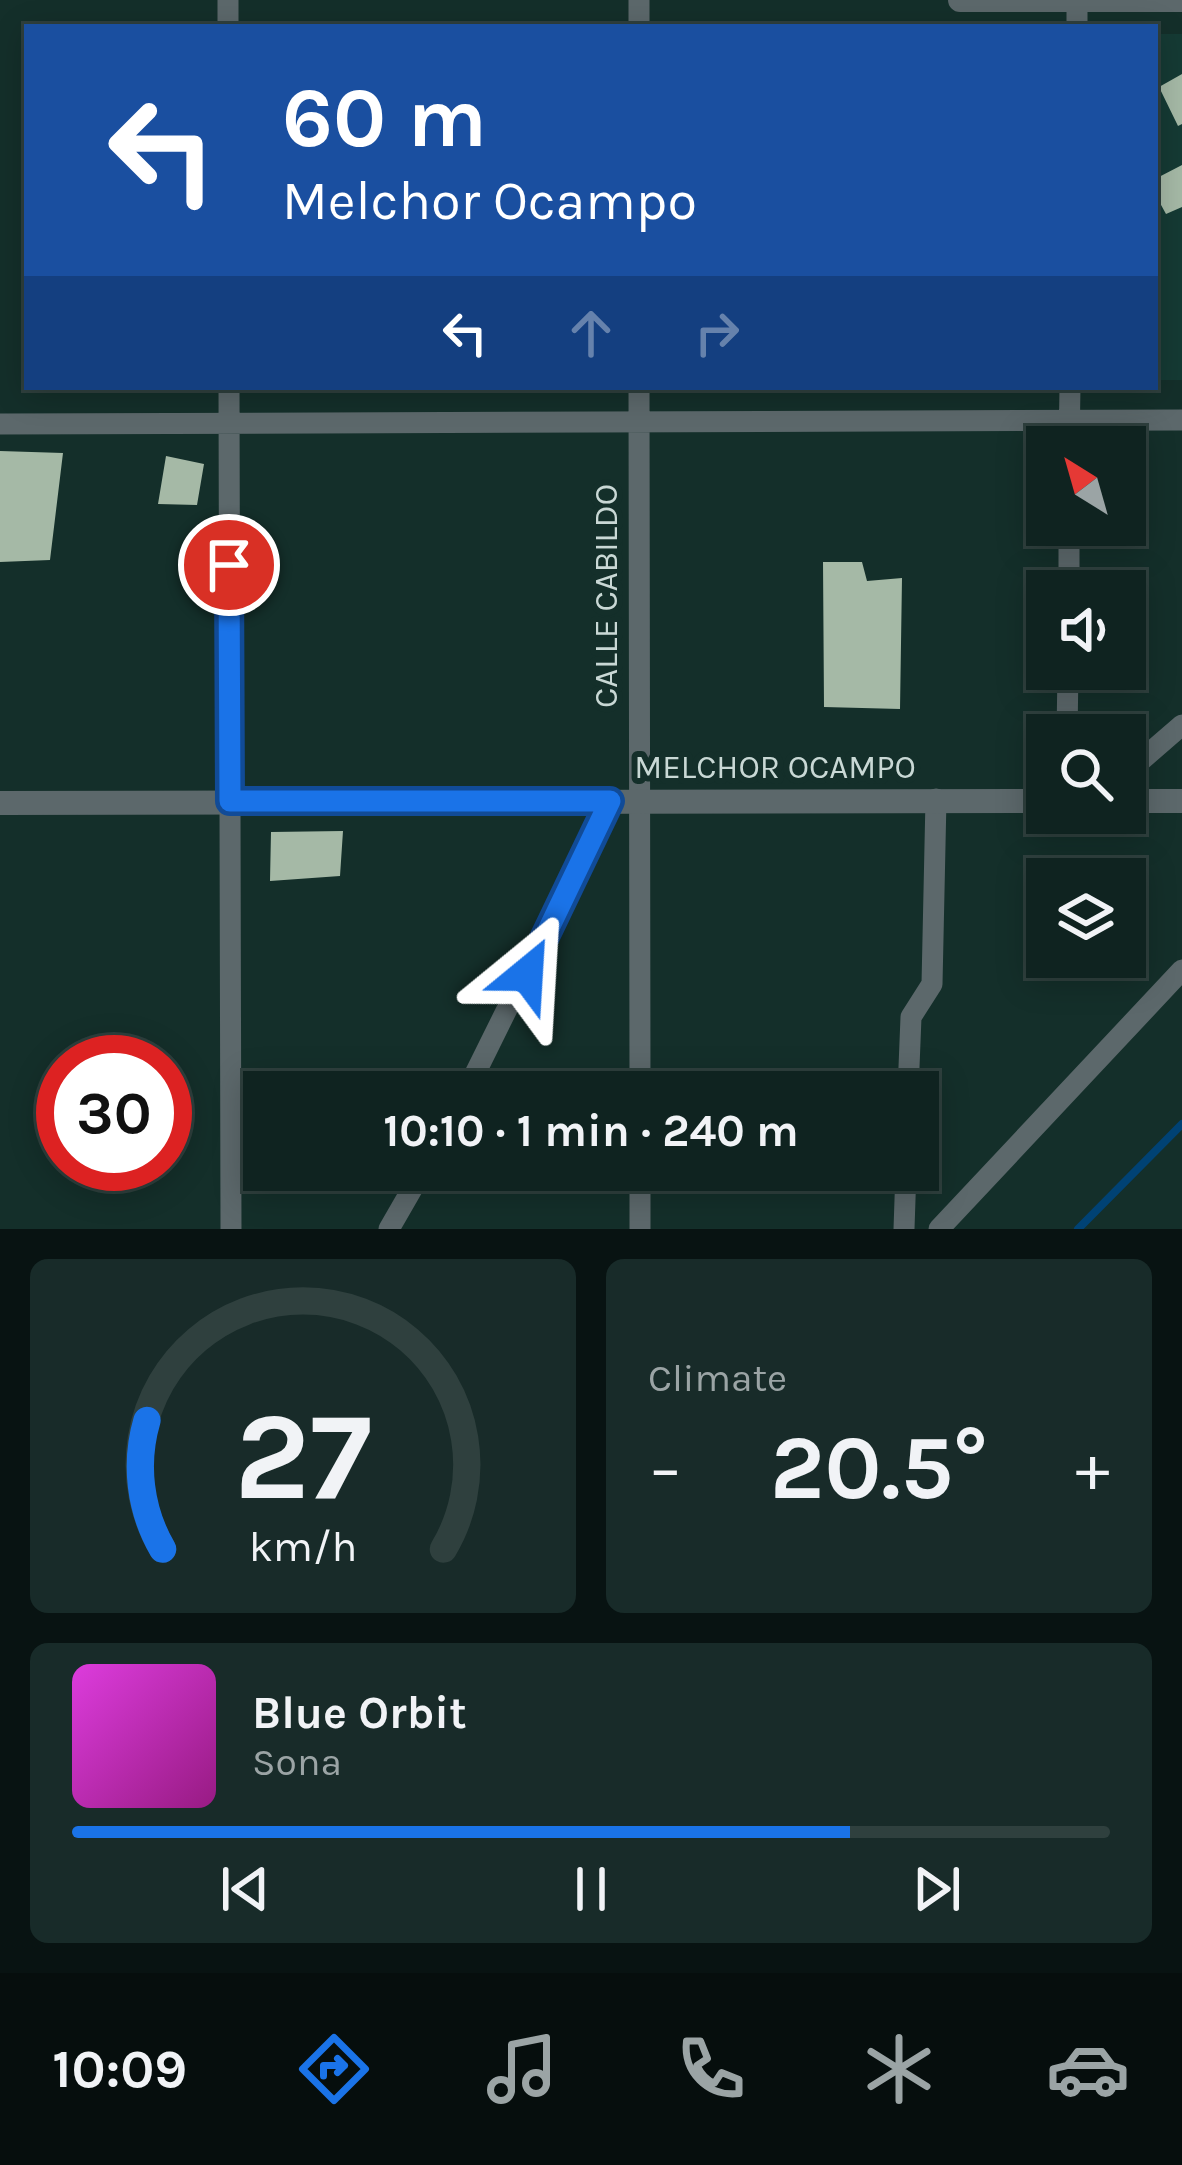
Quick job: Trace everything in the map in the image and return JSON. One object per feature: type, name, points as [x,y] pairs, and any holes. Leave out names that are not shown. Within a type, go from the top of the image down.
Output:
[{"type":"street","points":[[960,0],[1182,0]]},
{"type":"street","points":[[229,390],[231,1229]]},
{"type":"street","name":"CALLE CABILDO","points":[[639,390],[640,1071]]},
{"type":"street","points":[[1069,426],[1070,390]]},
{"type":"street","points":[[0,424],[1182,420]]},
{"type":"street","points":[[1146,756],[1182,725]]},
{"type":"street","points":[[909,1071],[911,1017],[932,984],[937,799]]},
{"type":"street","points":[[476,1071],[610,801]]},
{"type":"street","name":"MELCHOR OCAMPO","points":[[0,803],[1026,801]]},
{"type":"street","points":[[1146,801],[1182,801]]},
{"type":"street","points":[[939,1229],[1182,970]]},
{"type":"street","points":[[389,1229],[411,1191]]},
{"type":"street","points":[[640,1191],[640,1229]]},
{"type":"street","points":[[904,1229],[905,1191]]},
{"type":"shaded area","points":[[1158,34],[1182,34],[1182,380],[1158,380]]},
{"type":"building","points":[[1182,74],[1182,124],[1178,126],[1159,87]]},
{"type":"building","points":[[1182,165],[1182,207],[1166,214],[1158,199],[1158,177]]},
{"type":"building","points":[[0,451],[63,453],[50,560],[0,562]]},
{"type":"building","points":[[166,456],[204,464],[197,505],[158,504]]},
{"type":"building","points":[[823,562],[862,562],[867,581],[902,578],[900,709],[824,707]]},
{"type":"building","points":[[343,831],[340,876],[270,881],[271,832]]},
{"type":"waterway","points":[[1078,1229],[1182,1124]]},
{"type":"route","points":[[229,565],[230,801],[610,801],[527,974]]}]
